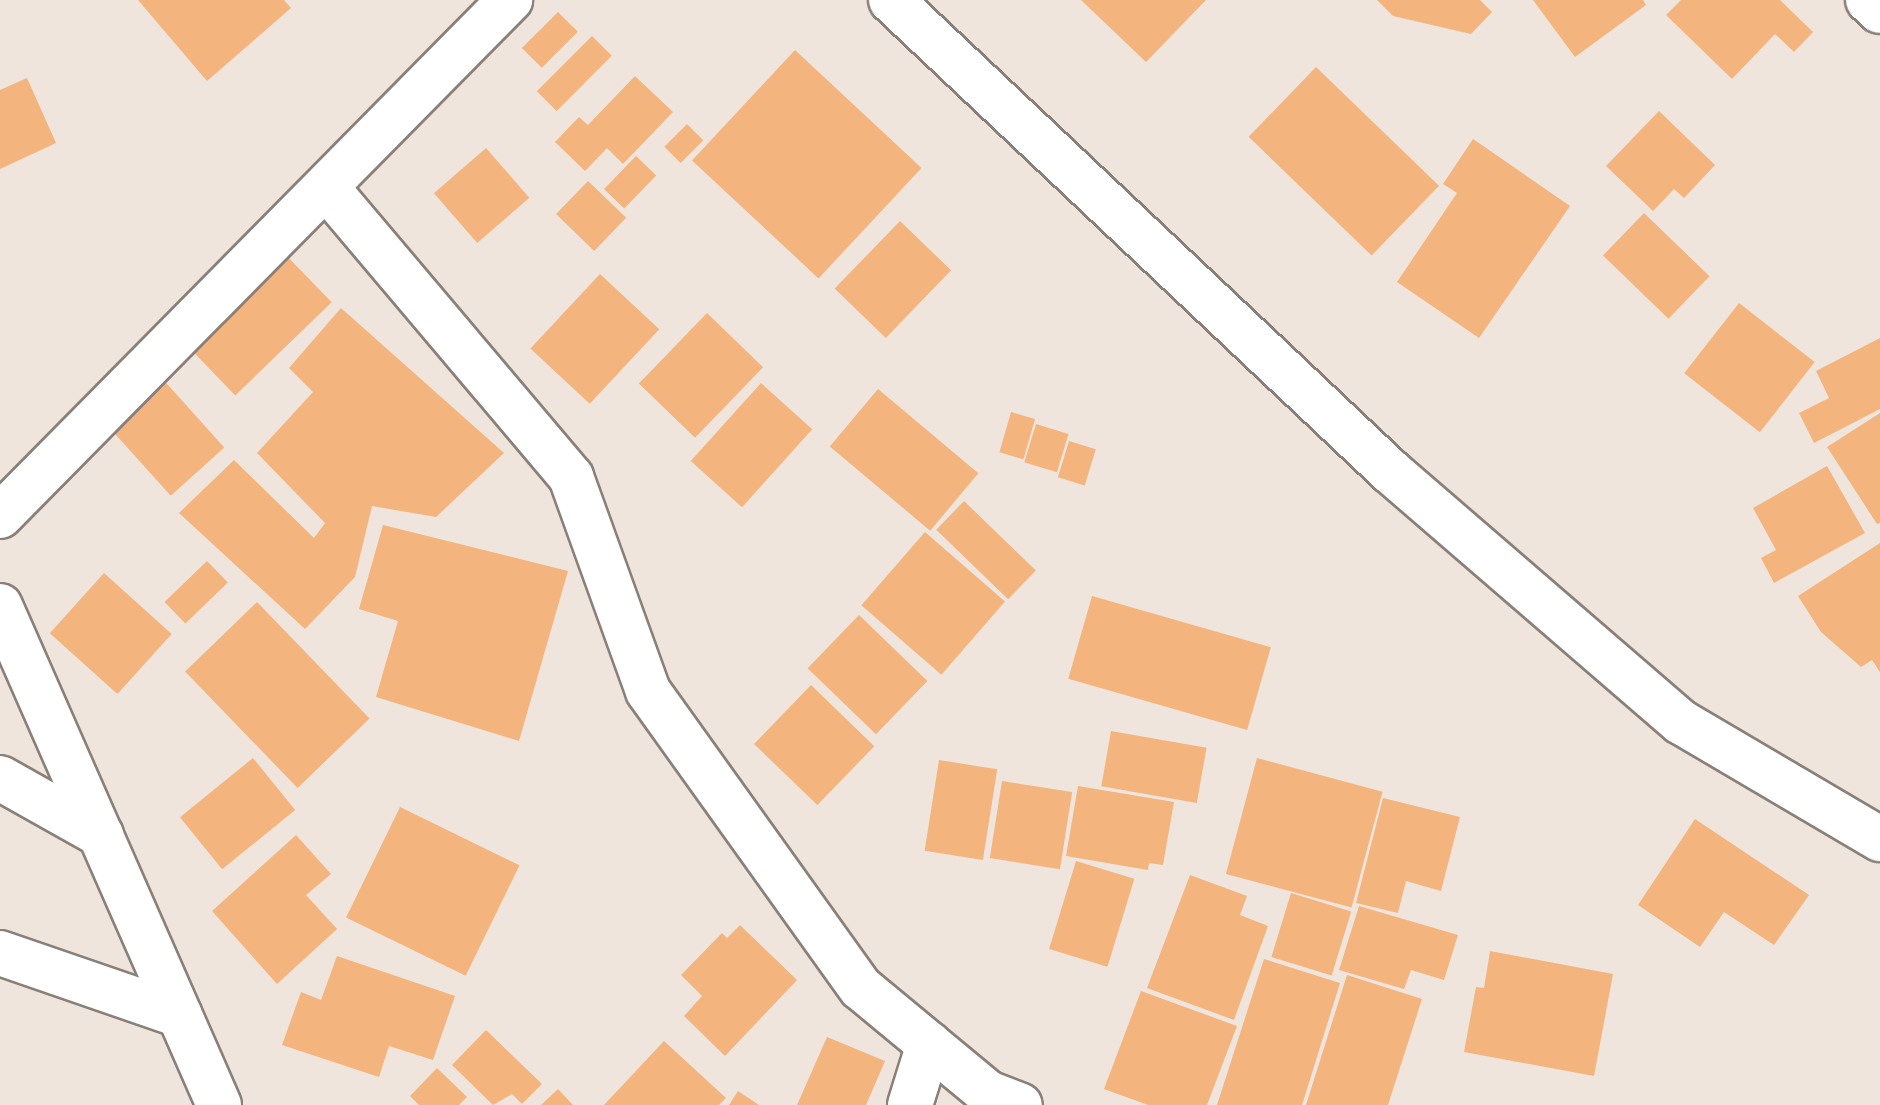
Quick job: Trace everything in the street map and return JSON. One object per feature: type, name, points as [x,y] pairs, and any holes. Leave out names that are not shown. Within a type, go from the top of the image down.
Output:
[{"type":"street","points":[[0,516],[510,0]]},
{"type":"street","points":[[891,0],[1390,471],[1681,722],[1880,839]]},
{"type":"street","points":[[1868,0],[1880,11]]},
{"type":"street","points":[[326,187],[571,477],[648,691],[861,988],[988,1093],[1020,1105]]},
{"type":"street","points":[[0,606],[219,1105]]},
{"type":"street","points":[[0,778],[101,835]]},
{"type":"street","points":[[0,953],[180,1015]]},
{"type":"street","points":[[910,1105],[929,1044]]},
{"type":"building","points":[[138,0],[284,0],[291,8],[207,81]]},
{"type":"building","points":[[1081,0],[1206,0],[1146,62]]},
{"type":"building","points":[[1377,0],[1480,0],[1492,12],[1471,34],[1393,16]]},
{"type":"building","points":[[1533,0],[1643,0],[1646,5],[1575,57]]},
{"type":"building","points":[[1681,0],[1780,0],[1813,32],[1794,52],[1775,34],[1732,79],[1666,15]]},
{"type":"building","points":[[558,12],[578,32],[542,68],[522,48]]},
{"type":"building","points":[[592,36],[612,56],[557,111],[537,91]]},
{"type":"building","points":[[795,50],[922,168],[819,278],[692,160]]},
{"type":"building","points":[[1316,67],[1439,186],[1372,256],[1249,137]]},
{"type":"building","points":[[635,76],[673,112],[623,164],[607,148],[585,171],[555,142],[579,117],[588,125]]},
{"type":"building","points":[[27,78],[56,143],[0,169],[0,90]]},
{"type":"building","points":[[1659,111],[1715,165],[1684,198],[1674,189],[1653,211],[1606,166]]},
{"type":"building","points":[[687,124],[703,140],[681,163],[664,147]]},
{"type":"building","points":[[1473,139],[1570,206],[1479,338],[1397,282],[1457,193],[1443,184]]},
{"type":"building","points":[[486,148],[529,198],[477,243],[434,193]]},
{"type":"building","points":[[636,156],[656,175],[624,209],[604,189]]},
{"type":"building","points":[[588,181],[626,218],[594,251],[556,214]]},
{"type":"building","points":[[1644,213],[1709,276],[1668,319],[1603,255]]},
{"type":"building","points":[[900,221],[951,270],[886,338],[835,289]]},
{"type":"building","points":[[283,252],[332,302],[235,395],[187,345]]},
{"type":"building","points":[[600,274],[659,329],[590,404],[530,349]]},
{"type":"building","points":[[1739,303],[1815,362],[1760,432],[1684,373]]},
{"type":"building","points":[[341,308],[504,453],[436,517],[372,506],[355,577],[305,629],[179,513],[234,460],[314,538],[325,523],[257,453],[313,392],[289,368]]},
{"type":"building","points":[[707,313],[763,367],[695,438],[639,383]]},
{"type":"building","points":[[1880,338],[1880,409],[1814,443],[1799,413],[1829,398],[1816,371]]},
{"type":"building","points":[[150,365],[224,447],[171,496],[96,413]]},
{"type":"building","points":[[761,383],[812,429],[742,507],[691,461]]},
{"type":"building","points":[[878,389],[978,473],[930,531],[830,446]]},
{"type":"building","points":[[1011,412],[1035,419],[1023,459],[999,452]]},
{"type":"building","points":[[1880,413],[1880,523],[1877,524],[1827,447]]},
{"type":"building","points":[[1036,424],[1069,434],[1057,472],[1024,462]]},
{"type":"building","points":[[1069,441],[1096,449],[1085,486],[1058,477]]},
{"type":"building","points":[[1827,466],[1865,533],[1774,583],[1761,558],[1776,550],[1753,508]]},
{"type":"building","points":[[964,501],[1036,570],[1008,599],[936,530]]},
{"type":"building","points":[[383,525],[568,571],[519,741],[376,697],[398,621],[359,609]]},
{"type":"building","points":[[925,532],[1005,602],[941,675],[861,605]]},
{"type":"building","points":[[1880,543],[1880,672],[1872,660],[1861,667],[1821,632],[1798,596]]},
{"type":"building","points":[[207,561],[228,583],[185,624],[165,602]]},
{"type":"building","points":[[104,573],[172,634],[117,694],[50,633]]},
{"type":"building","points":[[1092,596],[1271,647],[1247,730],[1068,679]]},
{"type":"building","points":[[257,602],[370,719],[298,788],[185,671]]},
{"type":"building","points":[[859,615],[927,681],[876,734],[808,668]]},
{"type":"building","points":[[811,685],[874,746],[817,805],[754,744]]},
{"type":"building","points":[[1111,731],[1207,748],[1197,803],[1101,786]]},
{"type":"building","points":[[253,758],[295,810],[222,869],[180,817]]},
{"type":"building","points":[[1257,758],[1383,792],[1352,908],[1226,874]]},
{"type":"building","points":[[939,760],[997,769],[983,860],[925,851]]},
{"type":"building","points":[[1002,781],[1072,792],[1060,869],[990,858]]},
{"type":"building","points":[[1078,786],[1174,802],[1163,865],[1149,863],[1148,870],[1066,856]]},
{"type":"building","points":[[1383,798],[1460,817],[1441,891],[1406,881],[1398,913],[1356,903]]},
{"type":"building","points":[[400,807],[520,865],[466,976],[346,918]]},
{"type":"building","points":[[1695,819],[1809,895],[1774,945],[1724,912],[1700,947],[1638,905]]},
{"type":"building","points":[[296,835],[331,874],[306,895],[337,929],[277,984],[212,911]]},
{"type":"building","points":[[1076,861],[1134,879],[1107,967],[1049,949]]},
{"type":"building","points":[[1190,875],[1247,896],[1240,915],[1268,926],[1234,1020],[1147,988]]},
{"type":"building","points":[[1291,893],[1351,911],[1332,975],[1271,957]]},
{"type":"building","points":[[1359,906],[1458,935],[1444,980],[1411,970],[1404,989],[1339,970]]},
{"type":"building","points":[[740,925],[797,980],[725,1056],[684,1016],[702,996],[681,975],[722,933],[727,938]]},
{"type":"building","points":[[1490,951],[1613,974],[1594,1076],[1464,1052],[1476,987],[1484,988]]},
{"type":"building","points":[[337,956],[455,996],[433,1060],[389,1046],[379,1077],[282,1045],[301,992],[321,1000]]},
{"type":"building","points":[[1264,959],[1340,983],[1302,1105],[1217,1105]]},
{"type":"building","points":[[1347,975],[1422,999],[1388,1105],[1306,1105]]},
{"type":"building","points":[[1141,991],[1237,1026],[1207,1105],[1148,1105],[1104,1089]]},
{"type":"building","points":[[486,1030],[542,1084],[522,1104],[512,1094],[493,1105],[452,1065]]},
{"type":"building","points":[[827,1037],[885,1061],[866,1105],[797,1105]]},
{"type":"building","points":[[664,1041],[726,1098],[719,1105],[604,1105]]},
{"type":"building","points":[[437,1068],[467,1097],[459,1105],[419,1105],[410,1096]]},
{"type":"building","points":[[558,1089],[573,1105],[541,1105]]},
{"type":"building","points":[[738,1091],[759,1105],[729,1105]]}]
